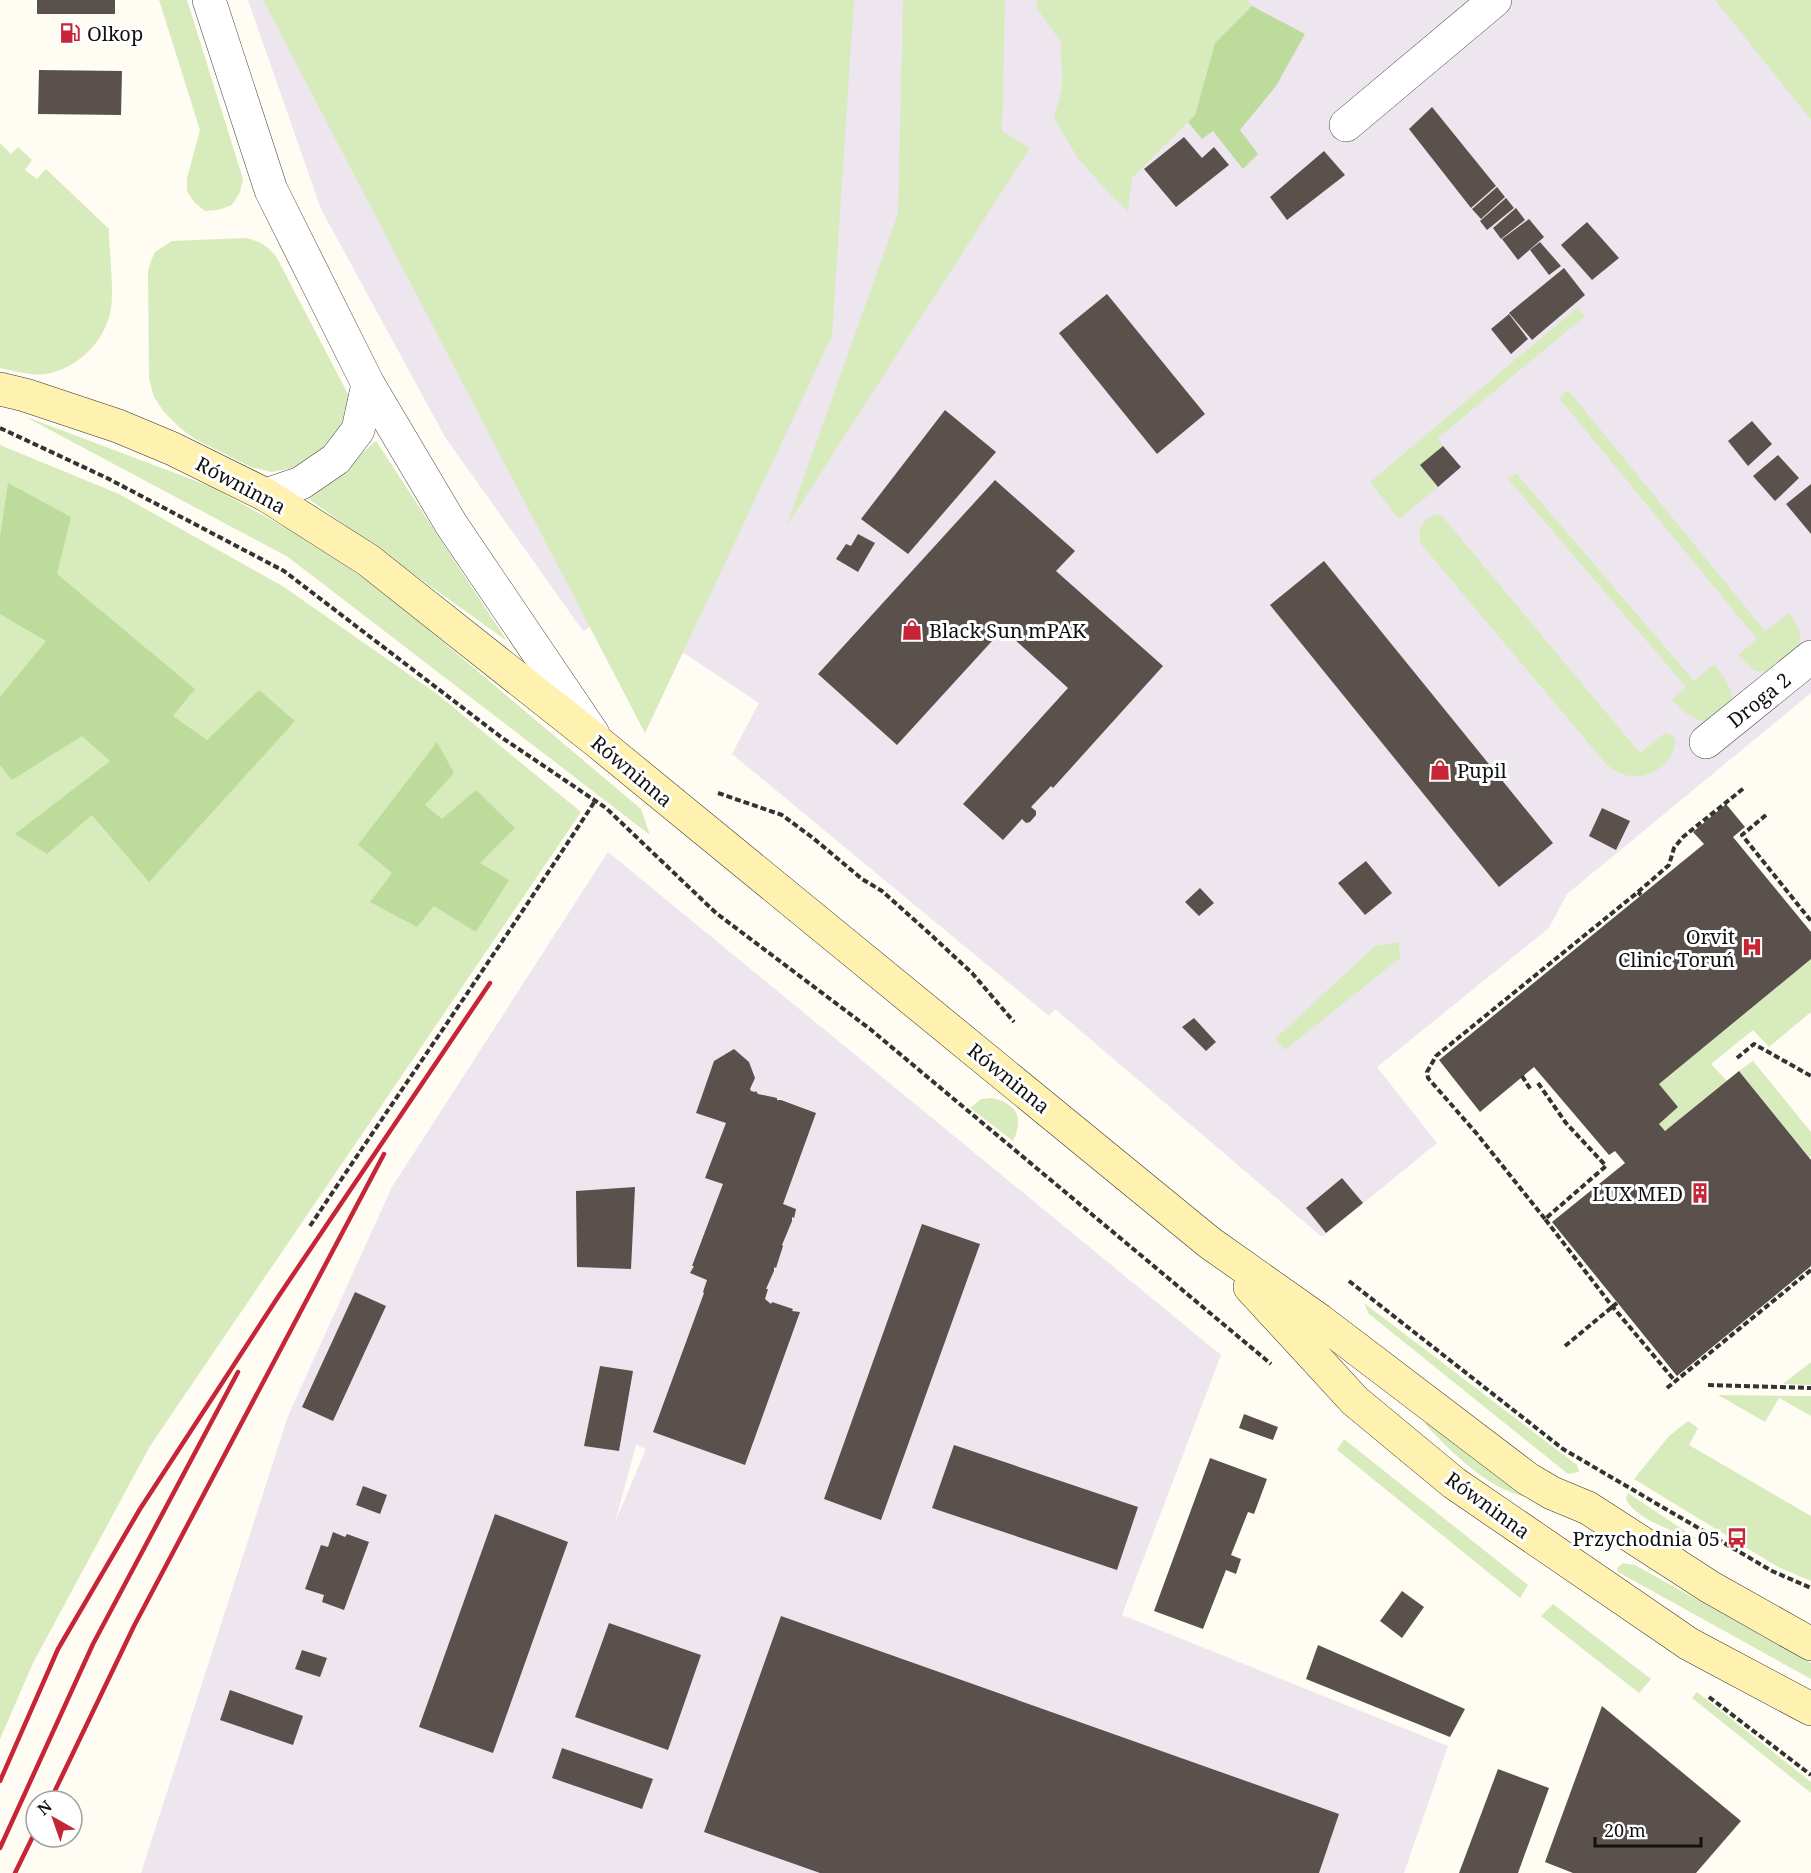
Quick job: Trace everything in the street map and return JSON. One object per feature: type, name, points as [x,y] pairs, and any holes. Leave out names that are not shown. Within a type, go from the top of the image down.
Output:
[{"type":"street","points":[[209,0],[271,190],[368,384],[451,524],[599,743]]},
{"type":"street","points":[[1346,125],[1495,0]]},
{"type":"street","points":[[266,495],[301,483],[336,459],[358,430],[368,384]]},
{"type":"street","name":"Równinna","points":[[0,389],[118,426],[172,449],[266,495],[368,560],[599,743],[1210,1244],[1319,1320],[1528,1479],[1552,1493],[1588,1508],[1710,1587],[1811,1644]]},
{"type":"street","name":"Droga 2","points":[[1706,742],[1811,657]]},
{"type":"street","name":"Równinna","points":[[1210,1244],[1355,1401],[1454,1483],[1689,1644],[1811,1709]]},
{"type":"path","points":[[0,428],[107,477],[284,572],[501,737],[606,808],[716,913],[870,1029],[1277,1370]]},
{"type":"path","points":[[1675,1381],[1612,1306],[1477,1134],[1428,1078],[1427,1072],[1436,1056],[1640,894],[1669,865],[1674,848],[1683,837],[1744,788]]},
{"type":"path","points":[[710,790],[782,815],[805,832],[862,879],[882,891],[930,934],[972,973],[1014,1022]]},
{"type":"path","points":[[310,1226],[445,1025],[506,939],[596,801]]},
{"type":"path","points":[[1766,815],[1742,835],[1811,921]]},
{"type":"path","points":[[1737,1058],[1754,1044],[1811,1076]]},
{"type":"path","points":[[1522,1076],[1531,1090]]},
{"type":"path","points":[[1538,1083],[1566,1123],[1606,1166],[1545,1219]]},
{"type":"path","points":[[1667,1388],[1811,1270]]},
{"type":"path","points":[[1349,1281],[1563,1449],[1772,1571],[1811,1588]]},
{"type":"path","points":[[1565,1346],[1617,1303]]},
{"type":"path","points":[[1708,1385],[1811,1388]]},
{"type":"path","points":[[1704,1692],[1811,1775]]},
{"type":"shaded area","points":[[248,0],[1811,0],[1811,693],[1567,894],[1549,928],[1377,1067],[1437,1143],[1322,1237],[1055,1009],[1049,1016],[732,754],[759,703],[619,610],[583,631],[445,437],[321,209]]},
{"type":"shaded area","points":[[608,852],[1221,1355],[1122,1615],[1448,1746],[1404,1873],[141,1873],[288,1416],[392,1187]],"holes":[[[636,1445],[646,1449],[616,1520]]]},
{"type":"green space","points":[[159,0],[187,0],[243,179],[240,192],[232,205],[218,210],[205,211],[195,203],[187,191],[187,178],[200,130]]},
{"type":"green space","points":[[263,0],[854,0],[832,336],[645,733]]},
{"type":"green space","points":[[903,0],[1005,0],[1002,131],[1030,148],[786,527],[898,214]]},
{"type":"green space","points":[[1038,0],[1247,0],[1252,6],[1215,43],[1195,115],[1132,178],[1128,211],[1077,157],[1054,118],[1062,87],[1061,42],[1036,7]]},
{"type":"green space","points":[[1715,0],[1811,0],[1811,120]]},
{"type":"green space","points":[[1252,6],[1305,34],[1276,86],[1240,130],[1258,154],[1243,169],[1213,131],[1202,139],[1188,122],[1195,115],[1215,43]]},
{"type":"green space","points":[[0,143],[11,154],[18,147],[32,160],[25,170],[37,179],[46,169],[109,229],[112,299],[104,331],[89,351],[79,359],[58,371],[46,374],[29,374],[0,368]]},
{"type":"green space","points":[[245,238],[263,245],[277,258],[350,398],[348,418],[330,445],[297,467],[272,472],[251,467],[195,439],[179,427],[164,412],[154,397],[149,379],[148,271],[155,252],[172,241]]},
{"type":"green space","points":[[1577,308],[1585,316],[1438,438],[1443,446],[1420,465],[1438,487],[1399,519],[1370,482]]},
{"type":"green space","points":[[1568,390],[1765,631],[1789,613],[1799,632],[1799,646],[1774,672],[1755,671],[1738,655],[1757,639],[1559,398]]},
{"type":"green space","points":[[24,416],[212,487],[302,537],[379,588],[641,809],[650,835],[288,557]]},
{"type":"green space","points":[[376,441],[507,641],[309,499]]},
{"type":"green space","points":[[0,445],[119,494],[284,587],[437,694],[581,812],[150,1446],[33,1663],[0,1739]]},
{"type":"green space","points":[[1516,473],[1694,681],[1714,664],[1729,687],[1732,703],[1714,723],[1690,716],[1672,699],[1686,687],[1508,479]]},
{"type":"green space","points":[[8,483],[71,517],[57,574],[195,689],[173,716],[207,740],[259,690],[295,721],[149,882],[92,815],[47,854],[15,834],[110,761],[82,736],[12,780],[0,765],[0,697],[46,641],[0,614],[0,537]]},
{"type":"green space","points":[[1437,514],[1442,516],[1640,753],[1665,733],[1673,737],[1675,744],[1672,754],[1664,764],[1653,772],[1639,776],[1623,774],[1606,764],[1421,544],[1419,534],[1422,525],[1428,518]]},
{"type":"green space","points":[[437,742],[454,773],[425,805],[442,819],[476,790],[515,828],[480,863],[509,880],[476,932],[434,906],[417,927],[370,902],[392,873],[358,845]]},
{"type":"green space","points":[[1398,942],[1401,957],[1285,1050],[1275,1039],[1375,946]]},
{"type":"green space","points":[[1811,959],[1811,1012],[1769,1047],[1753,1030],[1711,1064],[1727,1081],[1665,1131],[1659,1124],[1678,1107],[1659,1084]]},
{"type":"green space","points":[[1753,1061],[1811,1132],[1811,1156],[1809,1157],[1739,1071]]},
{"type":"green space","points":[[992,1098],[1008,1104],[1016,1113],[1018,1125],[1013,1141],[970,1108],[981,1099]]},
{"type":"green space","points":[[1364,1303],[1577,1465],[1579,1472],[1568,1474],[1369,1314]]},
{"type":"green space","points":[[1811,1362],[1811,1385],[1783,1384]]},
{"type":"green space","points":[[1718,1395],[1811,1396],[1811,1416],[1779,1398],[1765,1422]]},
{"type":"green space","points":[[1429,1416],[1535,1498],[1504,1489],[1474,1471],[1425,1424]]},
{"type":"green space","points":[[1688,1421],[1698,1428],[1689,1445],[1811,1516],[1811,1581],[1778,1567],[1634,1479],[1669,1436]]},
{"type":"green space","points":[[1344,1439],[1528,1585],[1520,1598],[1337,1450]]},
{"type":"green space","points":[[1628,1493],[1700,1541],[1658,1525],[1639,1514],[1626,1499]]},
{"type":"green space","points":[[1623,1563],[1635,1565],[1811,1663],[1811,1679],[1618,1572],[1617,1568]]},
{"type":"green space","points":[[1553,1604],[1651,1679],[1639,1693],[1541,1616]]},
{"type":"green space","points":[[1697,1692],[1811,1782],[1811,1793],[1692,1698]]},
{"type":"building","points":[[37,0],[115,0],[115,14],[37,14]]},
{"type":"building","points":[[39,70],[122,71],[121,115],[38,114]]},
{"type":"building","points":[[1432,107],[1496,186],[1471,208],[1409,129]]},
{"type":"building","points":[[1184,137],[1202,158],[1214,147],[1229,165],[1176,207],[1144,169]]},
{"type":"building","points":[[1324,151],[1345,175],[1287,220],[1270,197]]},
{"type":"building","points":[[1497,187],[1505,197],[1481,219],[1472,209]]},
{"type":"building","points":[[1506,198],[1514,208],[1487,230],[1480,221]]},
{"type":"building","points":[[1516,208],[1525,220],[1501,239],[1493,228]]},
{"type":"building","points":[[1529,219],[1544,237],[1518,260],[1502,239]]},
{"type":"building","points":[[1587,222],[1619,258],[1592,280],[1561,245]]},
{"type":"building","points":[[1540,242],[1561,266],[1549,275],[1530,250]]},
{"type":"building","points":[[1564,268],[1585,295],[1532,340],[1509,313]]},
{"type":"building","points":[[1107,294],[1205,414],[1157,454],[1059,333]]},
{"type":"building","points":[[1509,314],[1528,339],[1511,354],[1491,329]]},
{"type":"building","points":[[945,410],[996,452],[908,554],[861,519]]},
{"type":"building","points":[[1752,421],[1772,444],[1748,466],[1728,441]]},
{"type":"building","points":[[1443,446],[1461,467],[1438,487],[1420,465]]},
{"type":"building","points":[[1778,455],[1799,478],[1775,501],[1753,476]]},
{"type":"building","points":[[995,480],[1075,551],[1056,571],[1163,666],[1053,788],[1051,786],[1031,807],[1036,811],[1036,815],[1030,822],[1026,823],[1022,819],[1003,840],[963,804],[1068,688],[1003,629],[897,745],[818,674]]},
{"type":"building","points":[[1811,484],[1811,534],[1786,504]]},
{"type":"building","points":[[858,534],[875,543],[858,572],[836,559],[846,544],[851,546]]},
{"type":"building","points":[[1324,561],[1553,843],[1499,887],[1270,605]]},
{"type":"building","name":"LUX MED","points":[[1726,804],[1745,827],[1733,837],[1811,932],[1811,959],[1659,1084],[1678,1107],[1659,1124],[1665,1131],[1739,1071],[1811,1160],[1811,1266],[1677,1376],[1552,1222],[1625,1163],[1615,1151],[1609,1155],[1534,1067],[1480,1112],[1439,1060],[1704,844],[1693,832]]},
{"type":"building","points":[[1602,808],[1630,821],[1616,850],[1589,836]]},
{"type":"building","points":[[1366,861],[1392,893],[1365,915],[1338,883]]},
{"type":"building","points":[[1200,888],[1214,903],[1199,916],[1185,902]]},
{"type":"building","points":[[1194,1018],[1216,1042],[1206,1051],[1182,1027]]},
{"type":"building","points":[[734,1049],[749,1062],[755,1078],[751,1091],[816,1113],[783,1204],[796,1209],[776,1268],[774,1267],[766,1289],[768,1289],[765,1299],[771,1304],[772,1302],[800,1312],[745,1465],[653,1432],[704,1293],[707,1280],[690,1273],[723,1184],[705,1178],[726,1123],[696,1113],[714,1061]]},
{"type":"building","points":[[1342,1178],[1363,1203],[1326,1233],[1306,1208]]},
{"type":"building","points":[[635,1187],[631,1269],[577,1267],[576,1191]]},
{"type":"building","points":[[922,1224],[980,1244],[881,1520],[824,1499]]},
{"type":"building","points":[[355,1292],[386,1306],[333,1421],[302,1407]]},
{"type":"building","points":[[600,1366],[633,1371],[619,1451],[584,1446]]},
{"type":"building","points":[[1244,1414],[1278,1427],[1273,1440],[1239,1428]]},
{"type":"building","points":[[954,1445],[1138,1507],[1117,1570],[932,1508]]},
{"type":"building","points":[[1210,1458],[1267,1479],[1254,1514],[1248,1512],[1231,1555],[1241,1559],[1236,1574],[1226,1570],[1203,1629],[1154,1611]]},
{"type":"building","points":[[363,1486],[387,1495],[380,1514],[356,1505]]},
{"type":"building","points":[[495,1514],[568,1542],[493,1753],[419,1727]]},
{"type":"building","points":[[333,1532],[345,1537],[347,1534],[369,1542],[344,1610],[322,1602],[324,1595],[305,1589],[321,1545],[328,1547]]},
{"type":"building","points":[[1402,1591],[1424,1607],[1402,1638],[1380,1621]]},
{"type":"building","points":[[781,1616],[1339,1814],[1319,1873],[820,1873],[704,1832]]},
{"type":"building","points":[[609,1623],[701,1655],[668,1750],[575,1717]]},
{"type":"building","points":[[1318,1645],[1465,1709],[1450,1737],[1306,1679]]},
{"type":"building","points":[[302,1650],[327,1658],[320,1677],[295,1669]]},
{"type":"building","points":[[230,1690],[303,1716],[293,1745],[220,1720]]},
{"type":"building","points":[[1602,1706],[1741,1821],[1696,1873],[1573,1873],[1545,1862]]},
{"type":"building","points":[[562,1748],[653,1779],[642,1809],[552,1778]]},
{"type":"building","points":[[1498,1769],[1549,1788],[1518,1873],[1459,1873]]},
{"type":"railway","points":[[0,1781],[58,1649],[140,1509],[278,1297],[490,983]]},
{"type":"railway","points":[[56,1789],[134,1626],[384,1154]]},
{"type":"railway","points":[[0,1848],[93,1644],[238,1372]]},
{"type":"railway","points":[[15,1873],[27,1849]]},
{"type":"place","name":"Olkop","points":[[70,33]]},
{"type":"place","name":"Black Sun mPAK","points":[[912,630]]},
{"type":"place","name":"Pupil","points":[[1440,770]]},
{"type":"place","name":"Orvit Clinic Toruń","points":[[1752,947]]},
{"type":"place","name":"LUX MED","points":[[1700,1193]]},
{"type":"place","name":"Przychodnia 05","points":[[1737,1538]]}]
